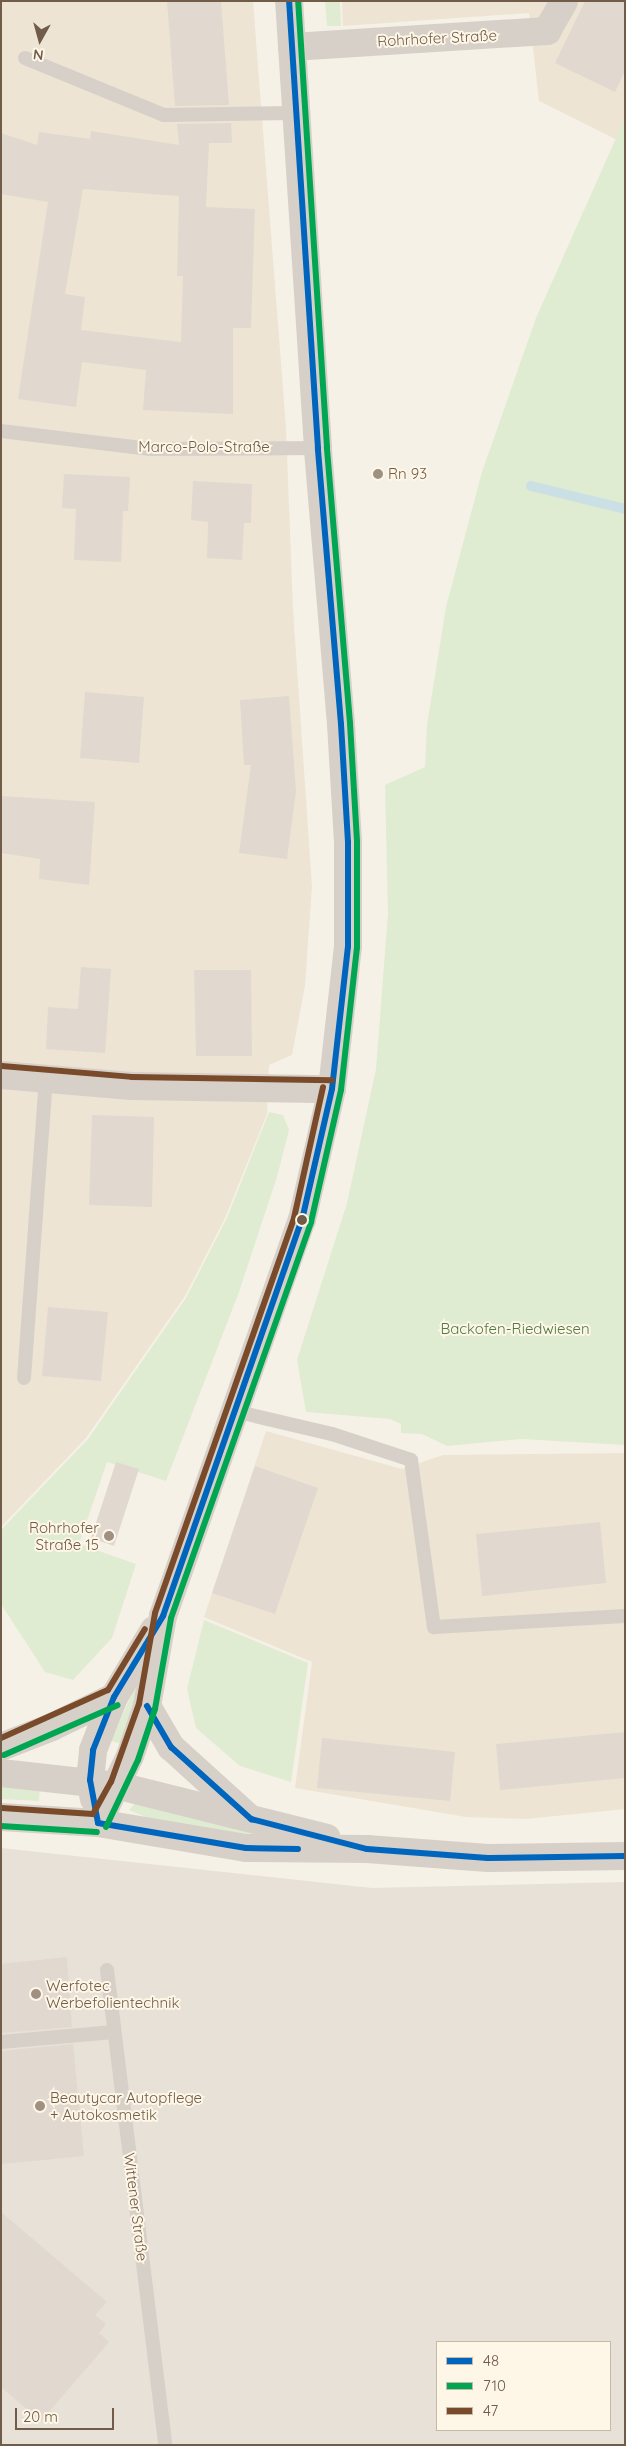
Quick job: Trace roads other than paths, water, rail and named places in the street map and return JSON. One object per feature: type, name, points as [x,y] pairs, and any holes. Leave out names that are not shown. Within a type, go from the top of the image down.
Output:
[{"type":"main road","points":[[98,1824],[119,1786],[146,1706],[163,1616],[302,1220],[332,1089],[348,946],[348,842],[318,448],[289,1]]},
{"type":"main road","name":"Rohrhofer Straße","points":[[292,47],[547,31],[564,1]]},
{"type":"main road","points":[[1,1075],[132,1086],[332,1089]]},
{"type":"main road","points":[[98,1824],[90,1780],[93,1750],[114,1697],[163,1616]]},
{"type":"main road","points":[[1,1747],[52,1727],[114,1697]]},
{"type":"main road","points":[[146,1706],[171,1747],[251,1819]]},
{"type":"main road","points":[[1,1773],[90,1780],[119,1786],[367,1849]]},
{"type":"main road","points":[[1,1817],[98,1824],[246,1848],[367,1849],[488,1858],[625,1856]]},
{"type":"lane","points":[[25,58],[164,115],[296,113]]},
{"type":"lane","name":"Marco-Polo-Straße","points":[[1,431],[150,449],[318,448]]},
{"type":"lane","points":[[24,1378],[46,1079]]},
{"type":"lane","points":[[234,1411],[332,1434],[411,1460],[434,1627],[625,1616]]},
{"type":"lane","name":"Wittener Straße","points":[[107,1970],[165,2445]]},
{"type":"lane","points":[[1,2042],[114,2032]]},
{"type":"waterway","points":[[531,486],[625,509]]},
{"type":"place","name":"Rn 93","points":[[378,474]]},
{"type":"place","name":"Rohrhofer Straße 15","points":[[109,1536]]},
{"type":"place","name":"Werfotec Werbefolientechnik","points":[[36,1994]]},
{"type":"place","name":"Beautycar Autopflege + Autokosmetik","points":[[40,2106]]},
{"type":"park label","name":"Backofen-Riedwiesen","points":[[515,1329]]}]
